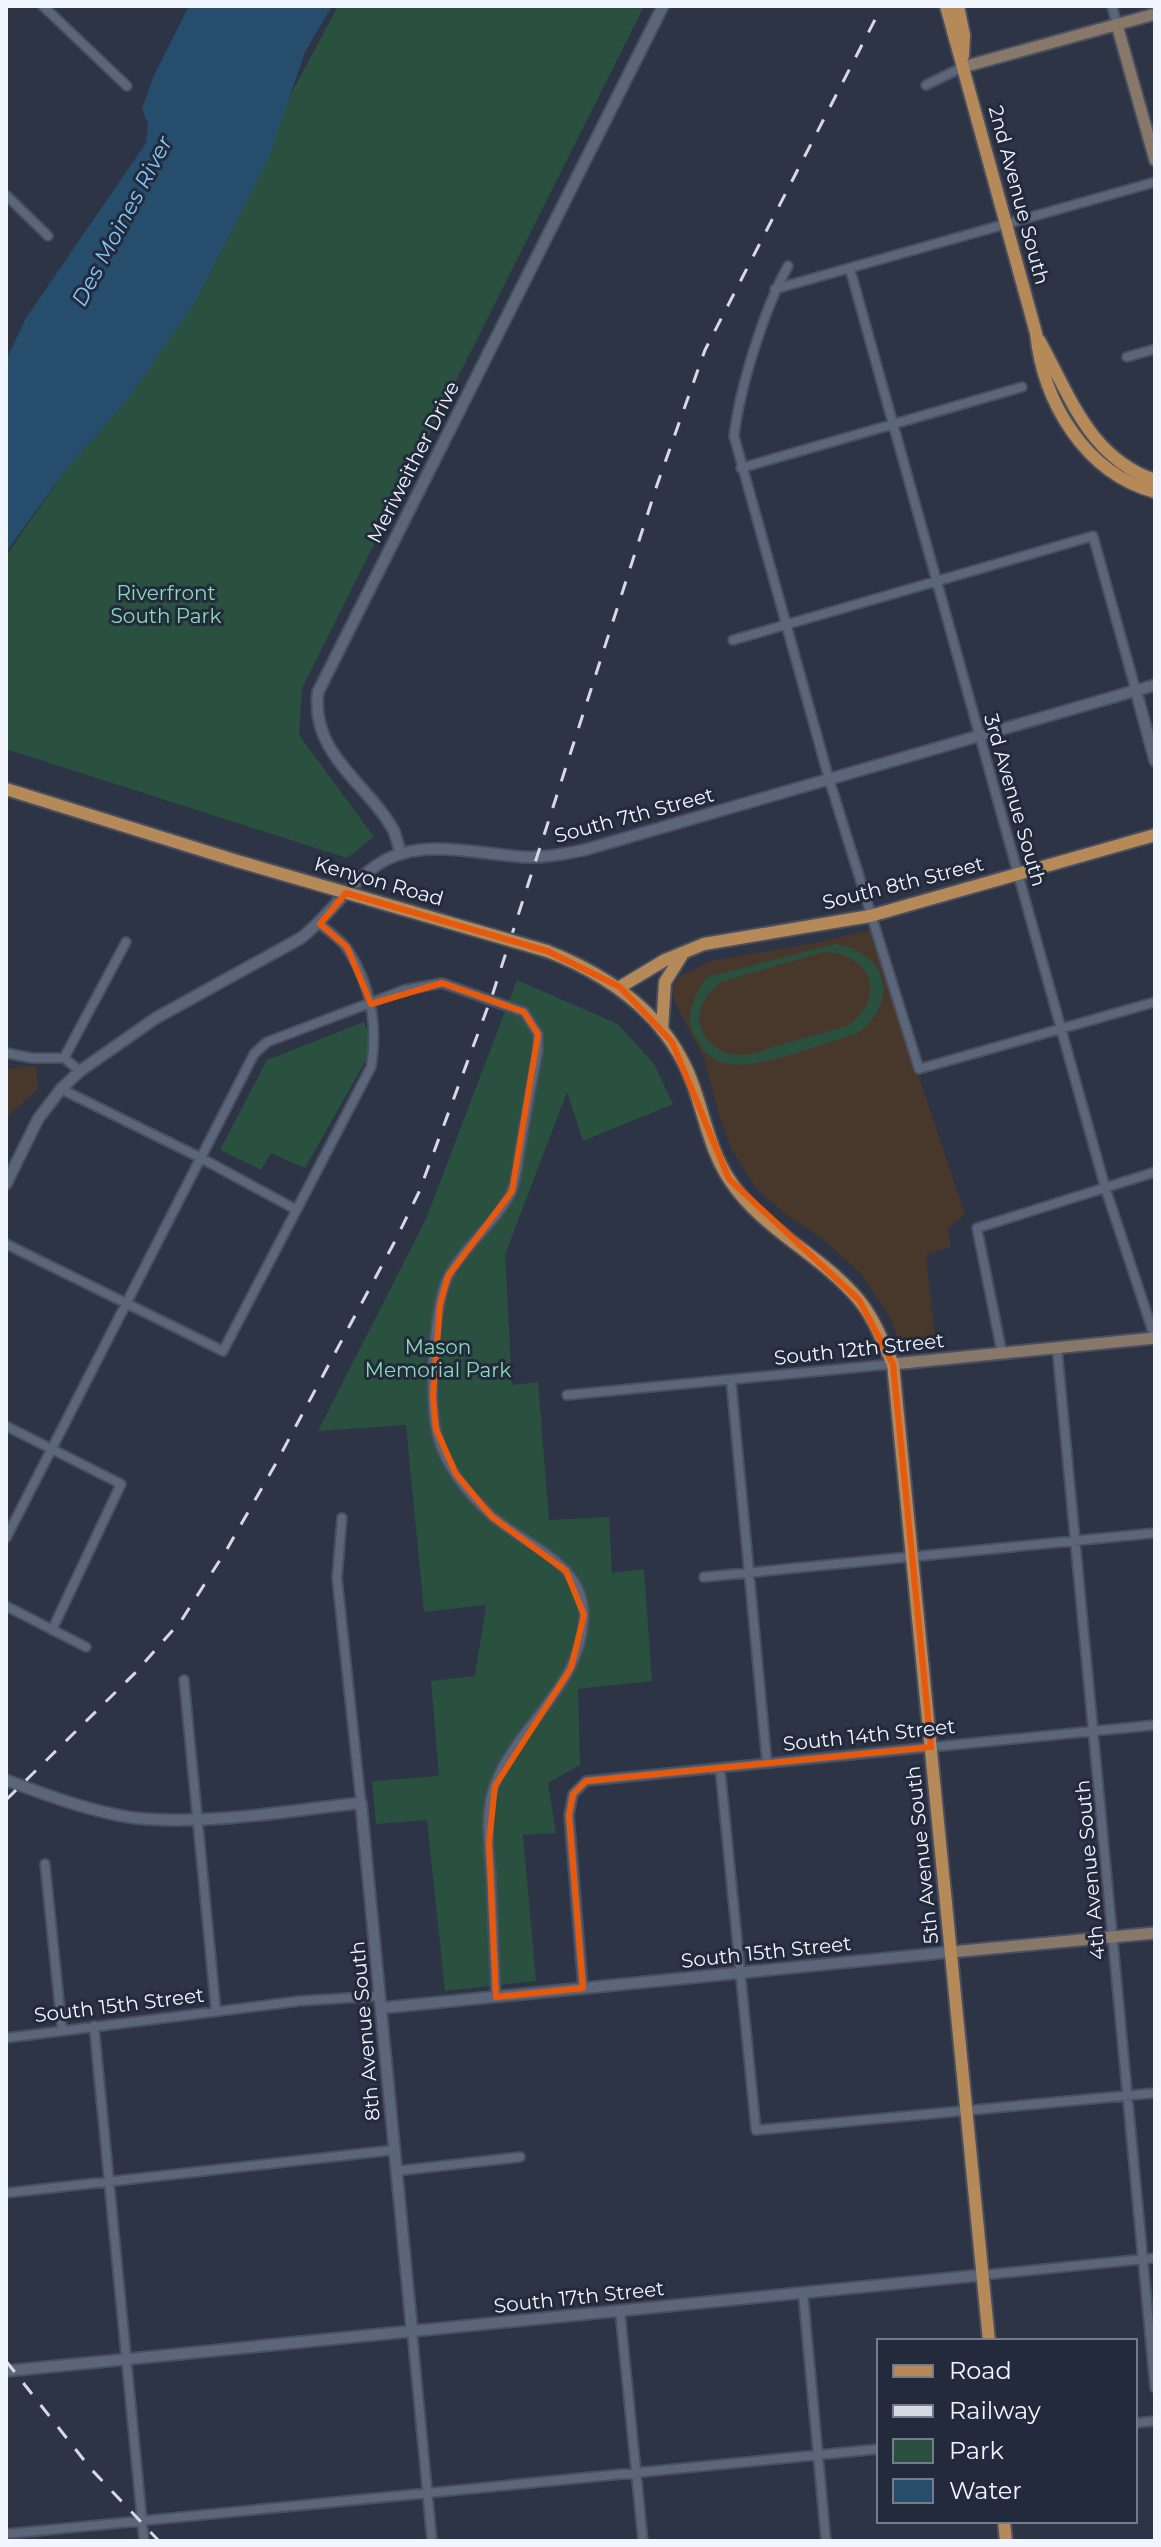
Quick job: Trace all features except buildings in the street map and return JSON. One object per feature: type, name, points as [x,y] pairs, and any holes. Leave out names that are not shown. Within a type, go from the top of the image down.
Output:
[{"type":"main road","points":[[946,6],[963,67]]},
{"type":"main road","points":[[958,6],[964,35],[963,67]]},
{"type":"main road","points":[[963,67],[1155,14]]},
{"type":"main road","points":[[1117,25],[1155,160]]},
{"type":"main road","name":"2nd Avenue South","points":[[963,67],[1036,333],[1041,367],[1063,414],[1081,443],[1101,465],[1117,477],[1155,492]]},
{"type":"main road","name":"2nd Avenue South","points":[[1036,333],[1072,407],[1094,439],[1122,463],[1155,480]]},
{"type":"main road","name":"Kenyon Road","points":[[6,789],[237,861],[547,951],[620,987],[672,1042],[692,1083],[707,1132],[729,1179],[789,1241],[826,1267],[859,1300],[893,1364]]},
{"type":"main road","name":"South 8th Street","points":[[620,987],[684,952],[735,938],[870,916],[1155,835]]},
{"type":"main road","points":[[662,1030],[665,982],[684,952]]},
{"type":"main road","name":"South 12th Street","points":[[893,1364],[1155,1338]]},
{"type":"main road","name":"5th Avenue South","points":[[893,1364],[989,2339]]},
{"type":"main road","name":"South 15th Street","points":[[951,1952],[1155,1933]]},
{"type":"street","points":[[43,6],[127,86]]},
{"type":"street","name":"Meriweither Drive","points":[[401,854],[386,818],[323,740],[317,717],[318,692],[663,6]]},
{"type":"street","points":[[1112,6],[1117,25]]},
{"type":"street","points":[[926,85],[963,67]]},
{"type":"street","points":[[775,289],[1155,182]]},
{"type":"street","points":[[6,195],[48,236]]},
{"type":"street","points":[[788,266],[775,289],[737,410],[734,436],[829,779],[919,1069],[1155,1002]]},
{"type":"street","name":"3rd Avenue South","points":[[850,269],[1105,1187],[1155,1338]]},
{"type":"street","points":[[1127,357],[1155,349]]},
{"type":"street","points":[[741,468],[1022,387]]},
{"type":"street","points":[[733,640],[1093,536],[1155,761]]},
{"type":"street","name":"South 7th Street","points":[[6,1184],[38,1119],[61,1089],[80,1071],[156,1018],[301,938],[320,924],[369,871],[401,854],[423,850],[526,857],[584,850],[1155,685]]},
{"type":"street","points":[[6,1244],[223,1351],[371,1067],[375,1043],[371,1004],[361,973],[347,947],[320,924]]},
{"type":"street","points":[[64,1058],[126,942]]},
{"type":"street","points":[[6,1538],[254,1054],[267,1042],[429,983],[456,987],[524,1012],[538,1034],[538,1051],[512,1191],[448,1276],[440,1305],[433,1396],[436,1429],[442,1449],[456,1474],[492,1517],[551,1556],[566,1571],[580,1594],[584,1615],[571,1668],[550,1703],[513,1752],[495,1786],[489,1811],[496,1997]]},
{"type":"street","points":[[6,1053],[32,1058],[64,1058],[80,1071]]},
{"type":"street","points":[[61,1089],[199,1157],[295,1209]]},
{"type":"street","points":[[1002,1353],[977,1228],[1155,1172]]},
{"type":"street","name":"4th Avenue South","points":[[1057,1348],[1155,2388]]},
{"type":"street","name":"South 12th Street","points":[[567,1395],[893,1364]]},
{"type":"street","points":[[731,1380],[767,1763]]},
{"type":"street","points":[[6,1426],[121,1484],[52,1630]]},
{"type":"street","name":"8th Avenue South","points":[[342,1518],[337,1578],[432,2541]]},
{"type":"street","points":[[704,1577],[1155,1533]]},
{"type":"street","points":[[6,1606],[86,1647]]},
{"type":"street","points":[[184,1680],[216,2011]]},
{"type":"street","name":"South 14th Street","points":[[583,1988],[569,1815],[573,1794],[586,1781],[1155,1725]]},
{"type":"street","points":[[720,1768],[756,2130],[1155,2093]]},
{"type":"street","points":[[6,1780],[67,1800],[144,1819],[198,1820],[361,1803]]},
{"type":"street","points":[[45,1864],[62,2030]]},
{"type":"street","name":"South 15th Street","points":[[381,2008],[951,1952]]},
{"type":"street","name":"South 15th Street","points":[[6,2038],[299,2001],[379,1996]]},
{"type":"street","points":[[94,2026],[144,2541]]},
{"type":"street","points":[[6,2193],[394,2150]]},
{"type":"street","points":[[396,2171],[520,2157]]},
{"type":"street","name":"South 17th Street","points":[[6,2371],[1155,2258]]},
{"type":"street","points":[[803,2293],[826,2541]]},
{"type":"street","points":[[620,2311],[643,2541]]},
{"type":"street","points":[[6,2534],[877,2449]]},
{"type":"highlighted area","points":[[346,893],[547,951],[620,987],[672,1042],[729,1179],[859,1300],[893,1364],[931,1747],[586,1781],[573,1794],[569,1815],[583,1988],[496,1997],[489,1843],[495,1786],[571,1668],[584,1615],[566,1571],[492,1517],[456,1474],[436,1429],[433,1396],[440,1305],[448,1276],[512,1191],[538,1034],[524,1012],[442,983],[371,1004],[347,947],[320,924]]},
{"type":"shaded area","points":[[870,930],[965,1214],[947,1230],[951,1247],[926,1255],[936,1346],[901,1347],[890,1317],[861,1274],[824,1240],[785,1214],[756,1188],[732,1150],[704,1058],[675,1003],[673,988],[679,977],[711,961],[816,943]]},
{"type":"shaded area","points":[[36,1066],[38,1090],[11,1113],[6,1123],[6,1069]]},
{"type":"green space","name":"Riverfront South Park","points":[[338,6],[644,6],[302,688],[299,735],[374,837],[347,858],[6,749],[6,556],[65,471],[127,400]]},
{"type":"green space","points":[[835,944],[867,957],[882,979],[883,992],[880,1006],[858,1033],[771,1060],[737,1065],[710,1056],[691,1027],[692,1004],[708,977]],"holes":[[[823,952],[840,954],[863,968],[869,979],[867,1003],[860,1015],[847,1026],[747,1055],[722,1051],[702,1032],[699,1018],[701,1006],[721,982]]]},
{"type":"green space","name":"Mason Memorial Park","points":[[517,980],[618,1024],[654,1064],[673,1104],[583,1141],[567,1092],[505,1255],[512,1385],[538,1382],[549,1520],[609,1517],[612,1573],[644,1569],[652,1681],[578,1689],[580,1765],[548,1783],[556,1833],[523,1835],[536,1981],[445,1991],[427,1820],[376,1824],[372,1781],[439,1776],[431,1681],[475,1676],[486,1605],[424,1612],[406,1425],[318,1431],[426,1219]]},
{"type":"green space","points":[[364,1022],[371,1040],[365,1062],[305,1168],[271,1153],[261,1170],[220,1150],[267,1060]]},
{"type":"water","name":"Des Moines River","points":[[189,6],[332,6],[305,52],[269,157],[194,304],[127,400],[65,471],[7,551],[6,558],[6,360],[26,318],[146,143],[148,124],[142,109],[154,75]]},
{"type":"railway","points":[[6,1800],[136,1672],[181,1621],[275,1465],[419,1192],[493,993],[657,485],[705,350],[882,6]]},
{"type":"railway","points":[[6,2361],[91,2469],[159,2541]]}]
